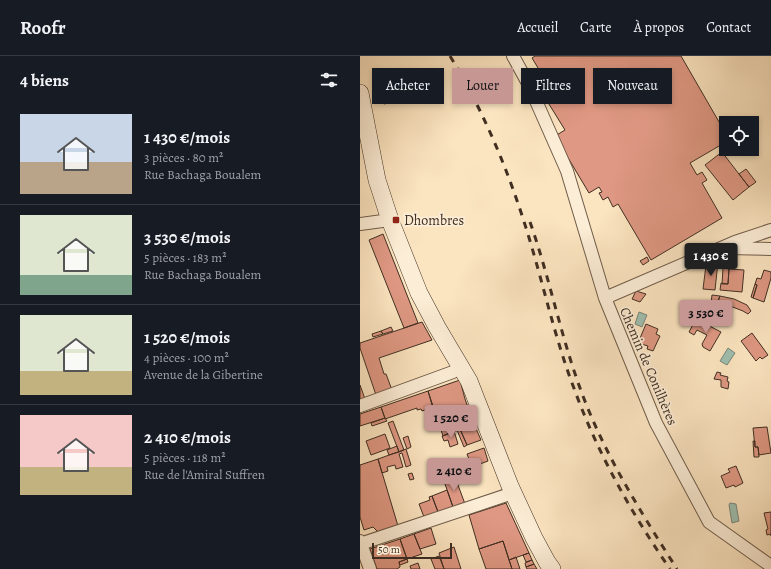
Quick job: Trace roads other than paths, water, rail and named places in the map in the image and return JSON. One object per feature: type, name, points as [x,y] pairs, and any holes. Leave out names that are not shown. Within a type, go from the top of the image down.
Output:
[{"type":"main road","points":[[360,93],[377,180],[390,220],[419,293],[469,381],[513,493],[553,567]]},
{"type":"street","name":"Chemin de Conilhères","points":[[513,56],[529,85],[567,171],[604,298],[656,423],[709,522],[771,566]]},
{"type":"street","points":[[360,224],[390,220]]},
{"type":"street","points":[[604,298],[722,248],[771,230]]},
{"type":"street","points":[[722,248],[771,249]]},
{"type":"street","points":[[360,406],[453,372],[462,367]]},
{"type":"street","points":[[370,569],[360,543],[513,493]]},
{"type":"railway","points":[[450,56],[475,100],[506,169],[523,217],[568,373],[594,438],[629,505],[670,569]]},
{"type":"railway","points":[[530,222],[560,326],[589,412],[623,481],[677,569]]},
{"type":"place","name":"Dhombres","points":[[396,220]]}]
